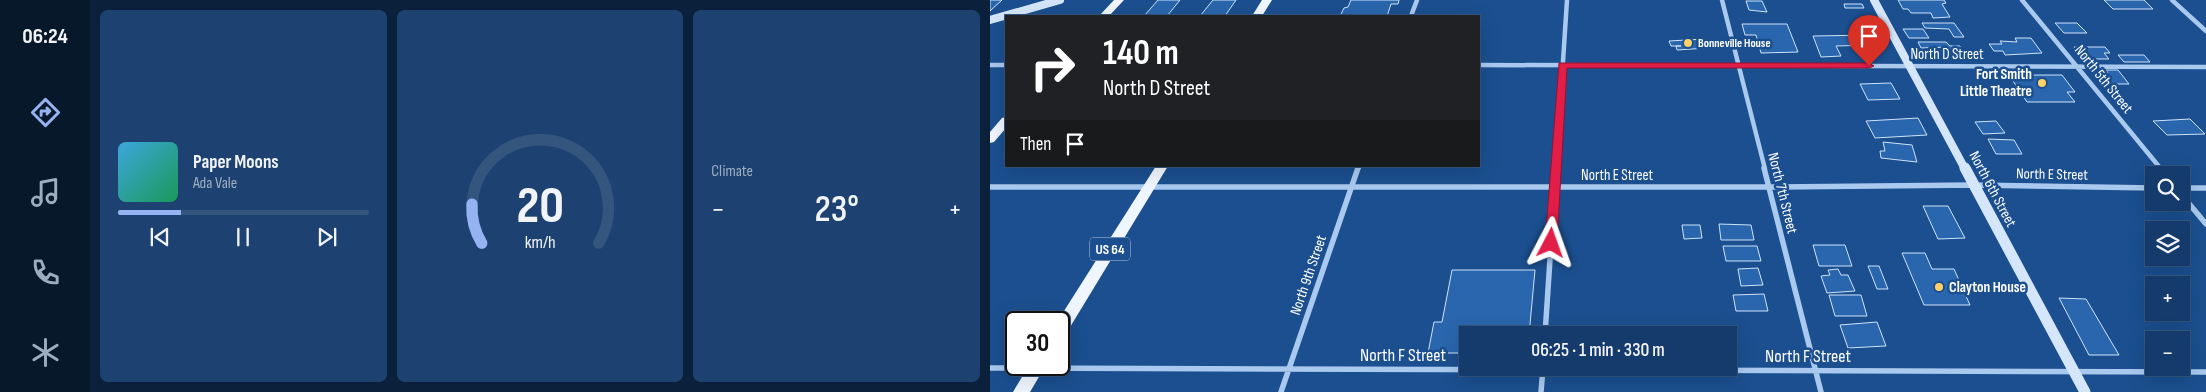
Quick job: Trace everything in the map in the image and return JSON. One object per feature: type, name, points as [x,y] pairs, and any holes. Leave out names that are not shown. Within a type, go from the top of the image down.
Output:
[{"type":"main road","points":[[1105,15],[1119,0]]},
{"type":"main road","points":[[1258,15],[1267,0]]},
{"type":"main road","points":[[990,139],[1005,123]]},
{"type":"main road","name":"US 64","points":[[1070,314],[1161,167]]},
{"type":"main road","points":[[1021,392],[1031,376]]},
{"type":"street","points":[[1008,15],[1060,0]]},
{"type":"street","points":[[1411,15],[1417,0]]},
{"type":"street","points":[[1546,326],[1567,0]]},
{"type":"street","name":"North 7th Street","points":[[1722,0],[1820,392]]},
{"type":"street","name":"North 6th Street","points":[[1874,0],[2085,392]]},
{"type":"street","name":"North 5th Street","points":[[2022,0],[2159,166]]},
{"type":"street","points":[[2172,0],[2206,31]]},
{"type":"street","points":[[990,20],[1005,16]]},
{"type":"street","points":[[990,65],[1005,65]]},
{"type":"street","name":"North D Street","points":[[1480,65],[2206,67]]},
{"type":"street","name":"North 9th Street","points":[[1281,392],[1359,167]]},
{"type":"street","name":"North E Street","points":[[990,187],[1769,187],[1974,185],[2145,188]]},
{"type":"street","points":[[2190,188],[2206,188]]},
{"type":"street","points":[[2190,205],[2206,224]]},
{"type":"street","name":"North F Street","points":[[990,368],[1005,367]]},
{"type":"street","name":"North F Street","points":[[1070,367],[1289,370],[1459,369]]},
{"type":"street","name":"North F Street","points":[[1737,370],[2206,372]]},
{"type":"street","points":[[1541,392],[1542,376]]},
{"type":"building","points":[[990,0],[1002,0],[990,11]]},
{"type":"building","points":[[1158,0],[1180,0],[1168,15],[1145,15]]},
{"type":"building","points":[[1213,0],[1236,0],[1226,15],[1201,15]]},
{"type":"building","points":[[1351,0],[1399,0],[1398,4],[1391,4],[1387,15],[1340,15],[1344,8],[1348,7]]},
{"type":"building","points":[[1898,0],[1944,0],[1946,3],[1942,4],[1950,17],[1933,18],[1931,13],[1911,13],[1908,9],[1903,9]]},
{"type":"building","points":[[2104,0],[2144,0],[2153,9],[2113,9]]},
{"type":"building","points":[[1746,1],[1762,1],[1767,12],[1749,10]]},
{"type":"building","points":[[1844,4],[1862,4],[1864,8],[1845,8]]},
{"type":"building","points":[[1922,23],[1954,23],[1964,37],[1954,37],[1949,29],[1925,28]]},
{"type":"building","points":[[2055,23],[2077,23],[2087,33],[2064,33]]},
{"type":"building","points":[[1742,24],[1787,24],[1798,52],[1761,53],[1756,35],[1745,35]]},
{"type":"building","points":[[1903,29],[1923,29],[1929,38],[1909,38]]},
{"type":"building","points":[[1871,35],[1876,45],[1836,46],[1841,56],[1821,57],[1813,36]]},
{"type":"building","points":[[2015,38],[2031,38],[2042,53],[2005,55],[2003,51],[1994,51],[1989,44],[2002,44],[2000,41],[2017,42]]},
{"type":"building","name":"Bonneville House","points":[[1704,39],[1707,48],[1677,50],[1676,46],[1671,46],[1669,41]]},
{"type":"building","points":[[1918,42],[1946,42],[1950,46],[1960,46],[1967,56],[1955,56],[1949,47],[1921,48]]},
{"type":"building","points":[[2074,47],[2105,47],[2110,53],[2104,53],[2109,59],[2084,59]]},
{"type":"building","points":[[2118,55],[2144,55],[2150,62],[2124,62]]},
{"type":"building","points":[[2106,70],[2118,70],[2129,84],[2110,84],[2101,73],[2108,73]]},
{"type":"building","name":"Fort Smith Little Theatre","points":[[2009,75],[2062,75],[2075,92],[2067,92],[2075,102],[2027,102]]},
{"type":"building","points":[[1891,83],[1900,99],[1868,100],[1860,84]]},
{"type":"building","points":[[1918,118],[1927,135],[1875,138],[1866,121]]},
{"type":"building","points":[[2190,119],[2205,134],[2167,135],[2153,121]]},
{"type":"building","points":[[1996,121],[2005,133],[1983,134],[1975,122]]},
{"type":"building","points":[[1988,139],[2014,140],[2022,154],[1996,154]]},
{"type":"building","points":[[1883,142],[1912,145],[1917,162],[1881,158],[1880,151],[1885,151]]},
{"type":"building","points":[[1923,206],[1948,206],[1965,238],[1938,239]]},
{"type":"building","points":[[1719,224],[1751,225],[1754,240],[1721,240]]},
{"type":"building","points":[[1682,225],[1700,225],[1702,238],[1684,239]]},
{"type":"building","points":[[1813,245],[1845,245],[1852,266],[1819,266]]},
{"type":"building","points":[[1723,246],[1757,246],[1761,261],[1726,261]]},
{"type":"building","name":"Clayton House","points":[[1902,253],[1925,253],[1932,269],[1954,269],[1970,305],[1924,305]]},
{"type":"building","points":[[1868,266],[1879,266],[1888,289],[1877,289]]},
{"type":"building","points":[[1758,268],[1763,285],[1741,286],[1738,269]]},
{"type":"building","points":[[1838,269],[1841,275],[1848,275],[1855,291],[1827,293],[1821,276],[1830,275],[1828,270]]},
{"type":"building","points":[[1452,270],[1535,270],[1530,326],[1459,326],[1459,353],[1428,353],[1434,322],[1442,322]]},
{"type":"building","points":[[1764,294],[1768,311],[1736,311],[1733,295]]},
{"type":"building","points":[[1829,295],[1861,295],[1867,316],[1835,316]]},
{"type":"building","points":[[2059,298],[2086,299],[2119,355],[2089,355]]},
{"type":"building","points":[[1877,322],[1886,346],[1848,348],[1840,325]]},
{"type":"place","name":"Bonneville House","points":[[1688,43]]},
{"type":"place","name":"Fort Smith Little Theatre","points":[[2042,83]]},
{"type":"place","name":"Clayton House","points":[[1939,287]]},
{"type":"route","points":[[1551,243],[1562,65],[1869,66]]}]
